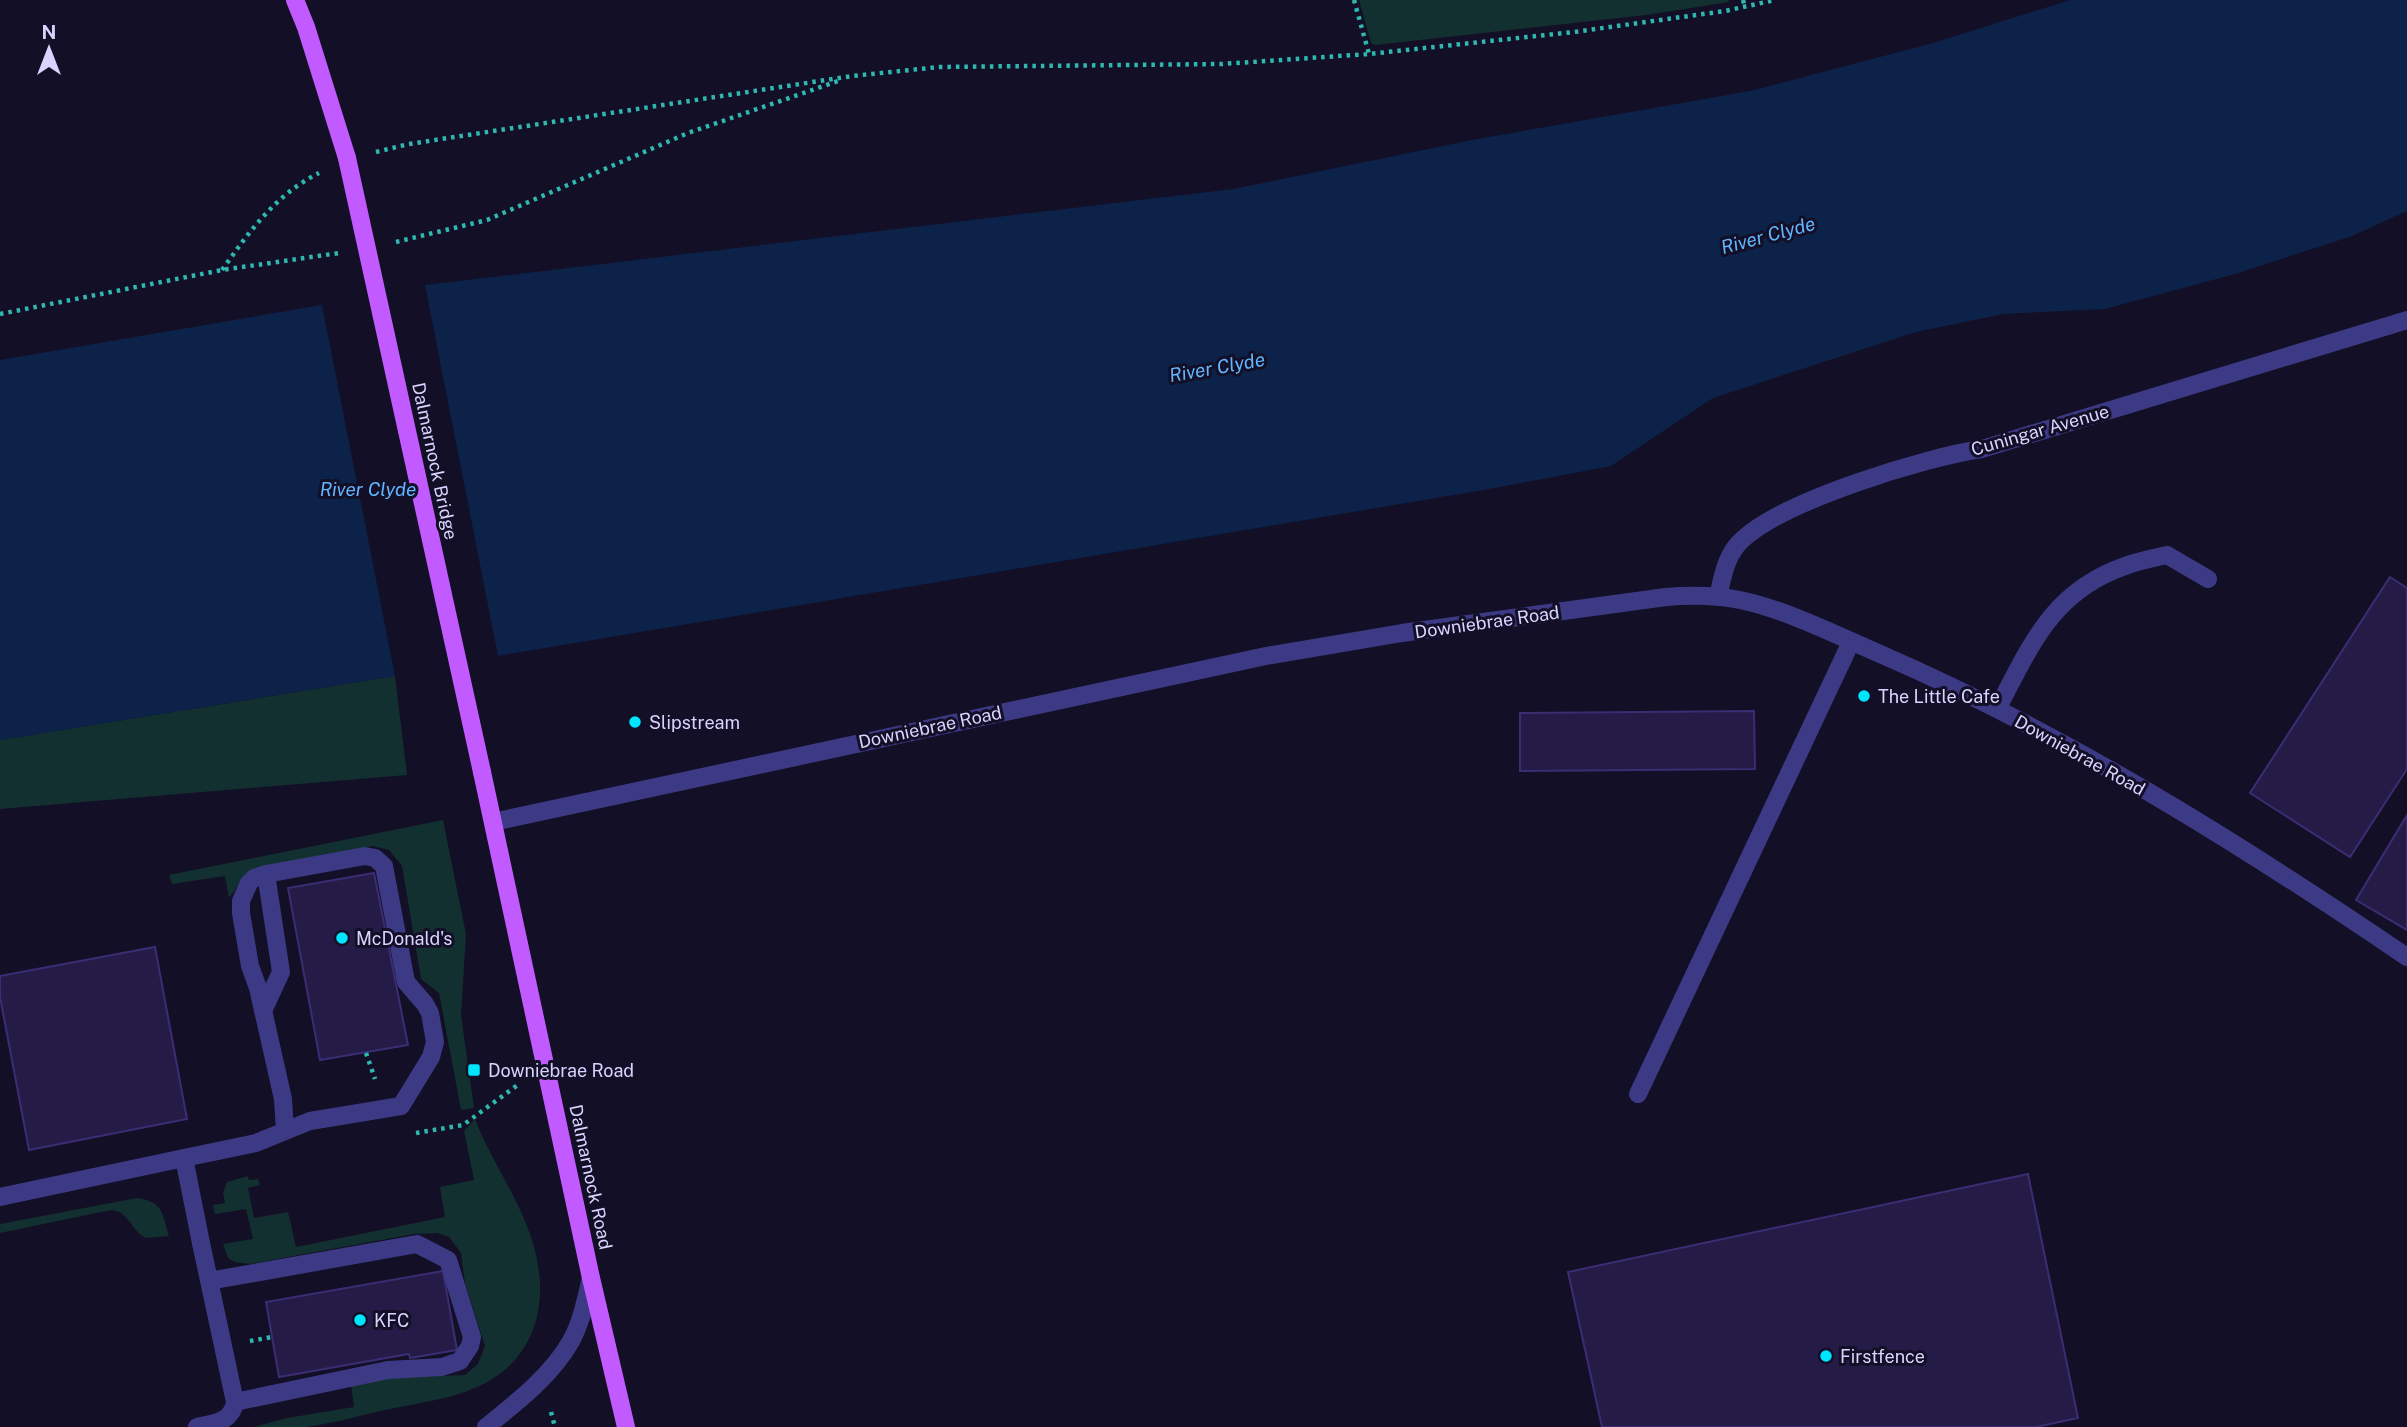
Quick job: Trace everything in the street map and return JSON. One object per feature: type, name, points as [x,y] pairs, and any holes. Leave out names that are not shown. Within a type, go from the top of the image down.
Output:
[{"type":"main road","points":[[295,0],[347,158]]},
{"type":"main road","name":"Dalmarnock Bridge","points":[[347,158],[482,772]]},
{"type":"main road","name":"Dalmarnock Road","points":[[482,772],[591,1278],[626,1427]]},
{"type":"street","name":"Cuningar Avenue","points":[[1718,597],[1730,554],[1743,538],[1776,517],[1824,495],[1953,453],[1982,449],[2407,320]]},
{"type":"street","points":[[1997,709],[2038,632],[2058,607],[2079,590],[2126,565],[2167,555],[2208,579]]},
{"type":"street","name":"Downiebrae Road","points":[[493,822],[1149,680],[1326,645],[1666,597],[1718,597],[1741,600],[1780,612],[1947,684],[1997,709],[2178,810],[2407,957]]},
{"type":"street","points":[[1638,1094],[1851,642]]},
{"type":"street","points":[[0,1197],[257,1143],[310,1121],[401,1105],[431,1057],[435,1042],[430,1013],[406,982],[384,866],[375,858],[365,856],[266,874],[249,883],[241,901],[250,966],[283,1099],[285,1131]]},
{"type":"street","points":[[263,1011],[281,972],[266,874]]},
{"type":"street","points":[[184,1158],[235,1402],[231,1416],[223,1421],[197,1427]]},
{"type":"street","points":[[209,1281],[417,1244],[449,1260],[470,1325],[470,1346],[460,1361],[453,1365],[388,1370],[235,1402]]},
{"type":"street","points":[[486,1427],[543,1377],[571,1341],[591,1278]]},
{"type":"path","points":[[1354,0],[1369,54]]},
{"type":"path","points":[[1743,0],[1745,7]]},
{"type":"path","points":[[347,158],[409,144],[852,76],[939,68],[1222,64],[1369,54],[1574,32],[1745,7],[1775,0]]},
{"type":"path","points":[[394,243],[487,220],[688,133],[852,76]]},
{"type":"path","points":[[222,270],[257,221],[296,185]]},
{"type":"path","points":[[0,314],[222,270],[340,253]]},
{"type":"path","points":[[415,1133],[463,1125],[545,1064]]},
{"type":"green space","points":[[1359,0],[1729,2],[1646,15],[1375,45],[1371,43]]},
{"type":"green space","points":[[395,676],[407,775],[0,809],[0,740]]},
{"type":"green space","points":[[443,820],[466,934],[461,1015],[474,1108],[461,1110],[439,993],[421,979],[402,866],[389,850],[373,846],[263,866],[247,873],[229,898],[225,876],[172,884],[169,875]]},
{"type":"green space","points":[[475,1119],[520,1209],[538,1265],[540,1284],[536,1321],[521,1353],[494,1378],[456,1395],[307,1427],[254,1427],[287,1418],[354,1407],[351,1385],[386,1378],[465,1375],[478,1364],[485,1346],[465,1283],[461,1253],[449,1237],[437,1233],[414,1234],[250,1264],[235,1262],[228,1258],[223,1244],[253,1239],[246,1209],[215,1214],[213,1205],[225,1203],[223,1193],[227,1182],[248,1176],[249,1180],[258,1179],[260,1185],[248,1188],[254,1218],[288,1212],[296,1247],[445,1217],[440,1187],[474,1180],[464,1131]]},
{"type":"green space","points":[[137,1198],[157,1206],[163,1215],[169,1236],[146,1238],[126,1217],[111,1210],[0,1233],[0,1224]]},
{"type":"water","name":"River Clyde","points":[[2070,0],[2407,0],[2407,211],[2352,236],[2235,274],[2105,309],[2004,314],[1916,332],[1713,398],[1611,466],[1495,488],[498,656],[395,676],[0,740],[0,360],[425,285],[1233,189],[1472,140],[1750,91],[1933,43]]},
{"type":"pier","points":[[425,285],[498,656],[395,676],[322,305]]},
{"type":"building","points":[[2390,577],[2407,588],[2407,769],[2350,857],[2250,793]]},
{"type":"building","points":[[1754,711],[1755,769],[1520,771],[1520,713]]},
{"type":"building","points":[[2407,815],[2407,930],[2356,900]]},
{"type":"building","name":"McDonald's","points":[[374,873],[408,1045],[320,1060],[288,888]]},
{"type":"building","points":[[155,947],[187,1119],[29,1150],[0,997],[0,976]]},
{"type":"building","name":"Firstfence","points":[[2028,1174],[2078,1418],[2036,1427],[1602,1427],[1568,1272]]},
{"type":"building","name":"KFC","points":[[443,1271],[457,1350],[410,1358],[409,1354],[279,1377],[266,1302]]},
{"type":"place","name":"The Little Cafe","points":[[1864,696]]},
{"type":"place","name":"Slipstream","points":[[635,722]]},
{"type":"place","name":"McDonald's","points":[[342,938]]},
{"type":"place","name":"Downiebrae Road","points":[[474,1070]]},
{"type":"place","name":"KFC","points":[[360,1320]]},
{"type":"place","name":"Firstfence","points":[[1826,1356]]}]
